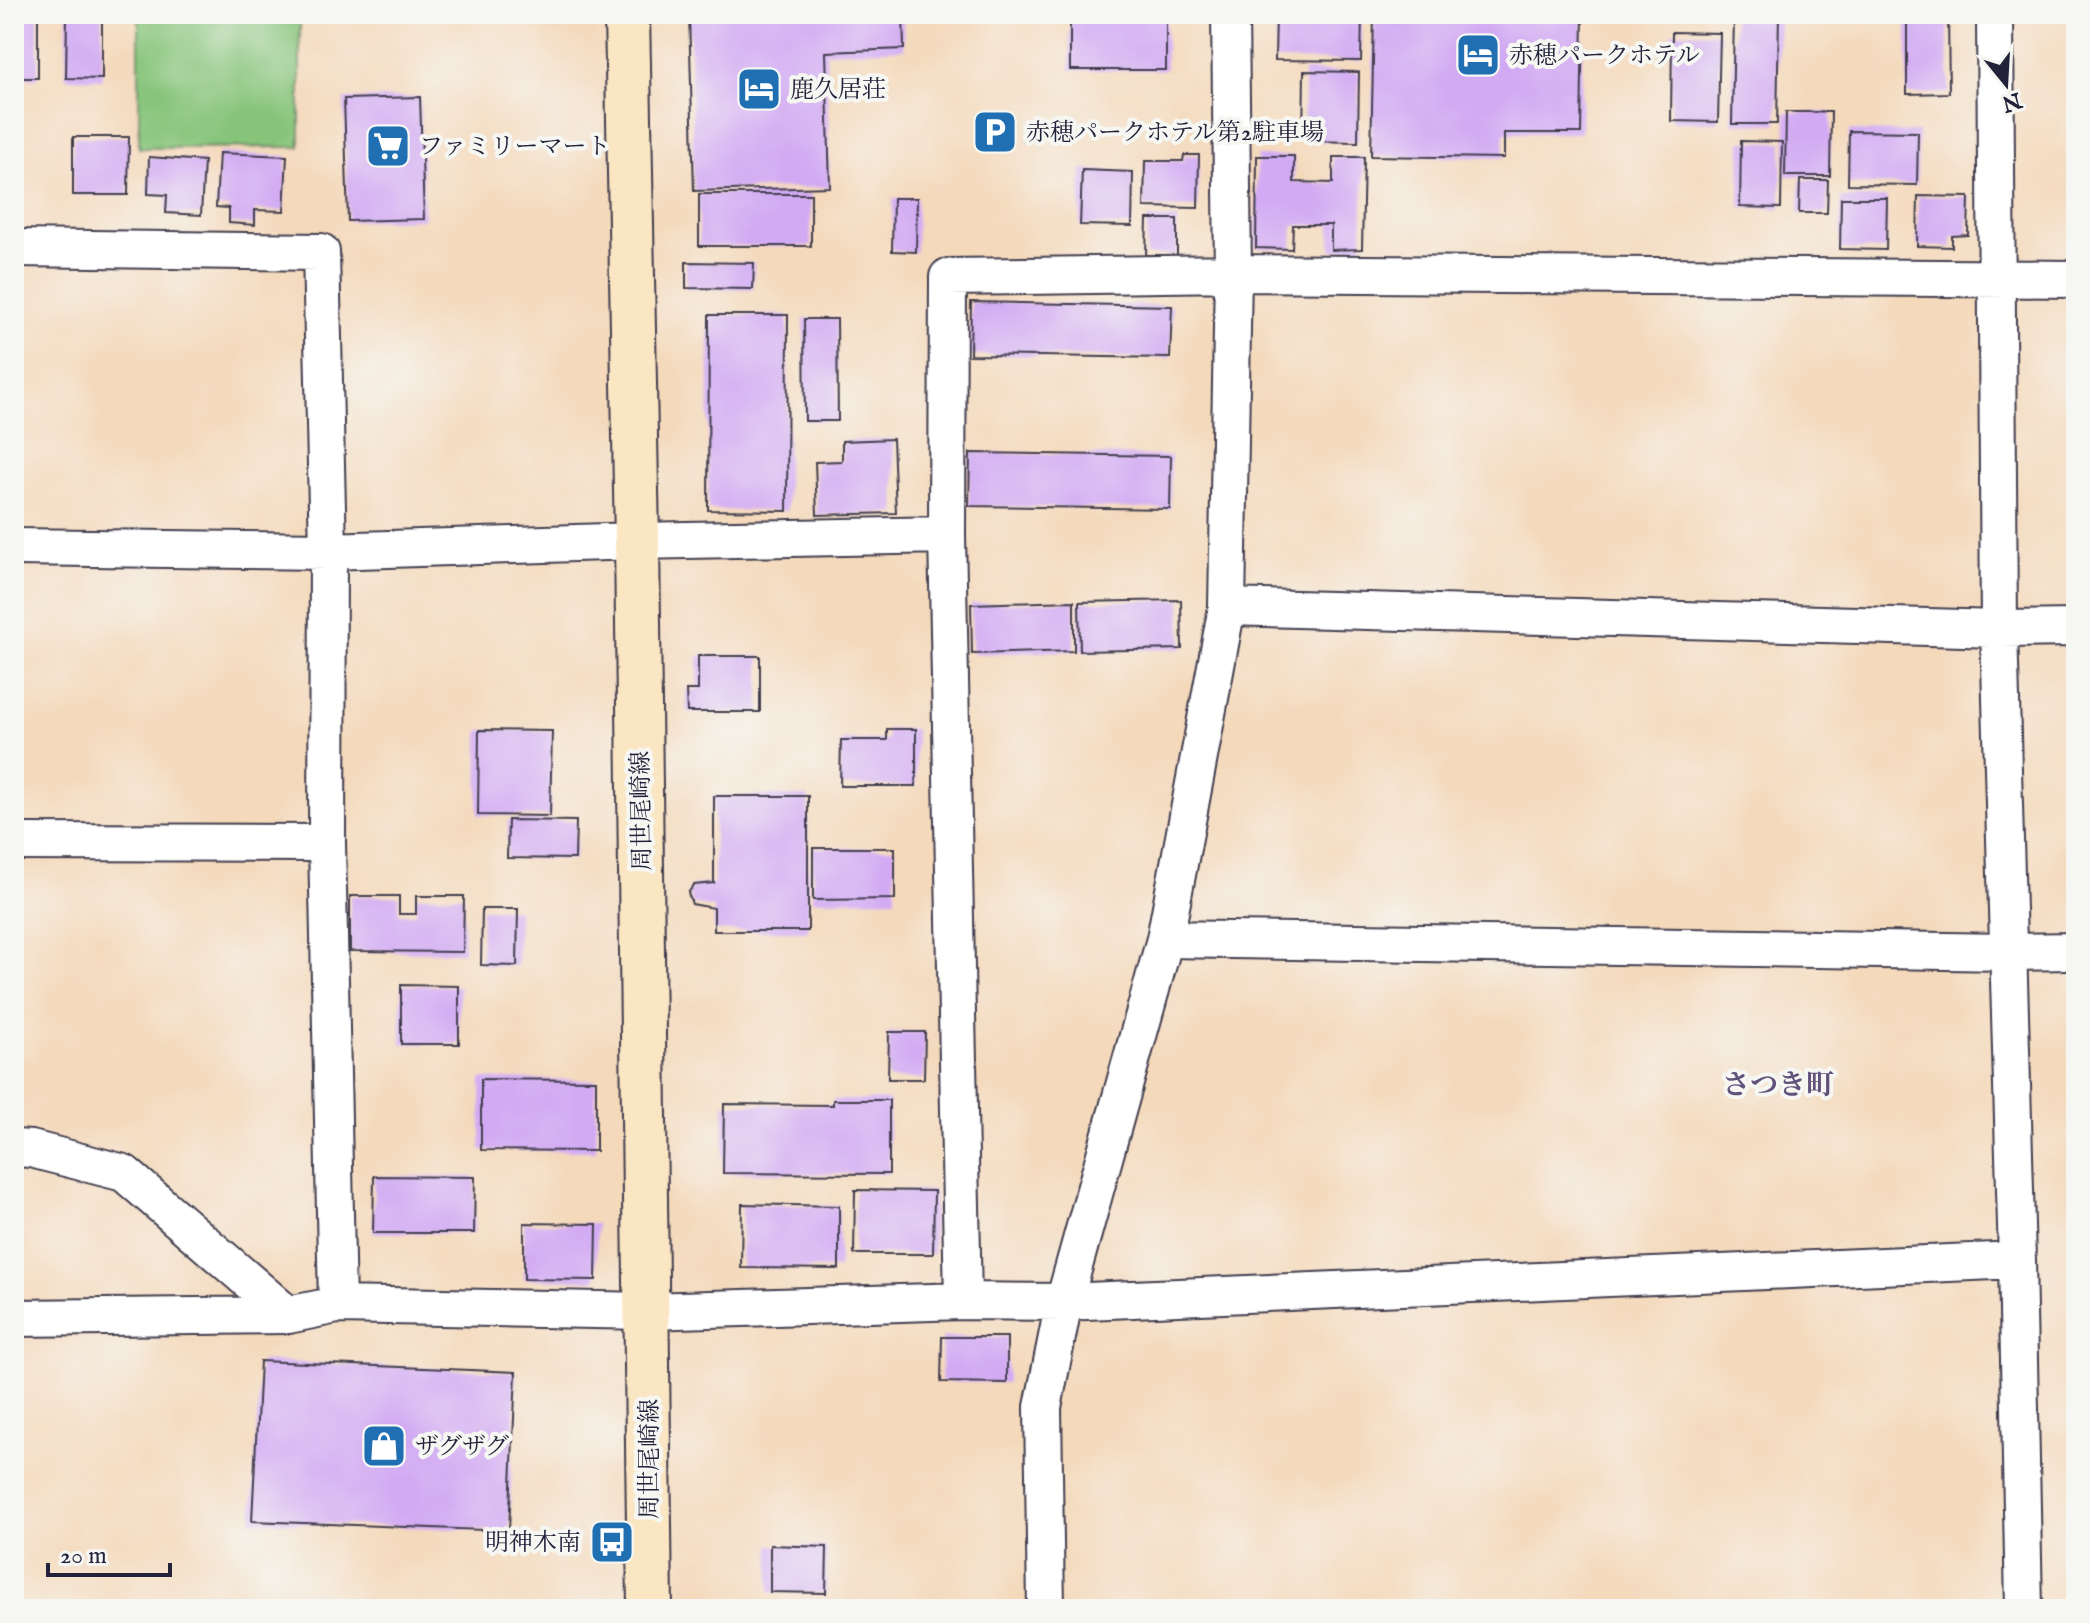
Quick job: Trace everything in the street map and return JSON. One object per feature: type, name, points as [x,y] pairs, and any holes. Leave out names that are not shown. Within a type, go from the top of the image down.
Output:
[{"type":"main road","name":"周世尾崎線","points":[[627,14],[637,541],[650,1609]]},
{"type":"street","points":[[1046,1609],[1043,1407],[1064,1302],[1165,939],[1227,607],[1233,273],[1230,14]]},
{"type":"street","points":[[1995,14],[1999,629],[2024,1609]]},
{"type":"street","points":[[14,248],[321,252],[328,551],[327,843],[337,1305]]},
{"type":"street","points":[[963,1301],[947,535],[948,277],[1233,273],[2076,279]]},
{"type":"street","points":[[14,547],[328,551],[947,535]]},
{"type":"street","points":[[1227,607],[1999,629],[2076,628]]},
{"type":"street","points":[[14,842],[327,843]]},
{"type":"street","points":[[1165,939],[2076,951]]},
{"type":"street","points":[[14,1148],[31,1149],[124,1173],[288,1315]]},
{"type":"street","points":[[14,1318],[288,1315],[337,1305],[648,1311],[963,1301],[1064,1302],[2017,1260]]},
{"type":"green space","points":[[139,14],[300,14],[300,147],[139,148]]},
{"type":"building","points":[[14,14],[38,14],[38,78],[14,78]]},
{"type":"building","points":[[67,14],[102,14],[102,79],[66,78]]},
{"type":"building","name":"鹿久居荘","points":[[689,14],[903,14],[904,49],[826,52],[830,187],[694,191]]},
{"type":"building","points":[[1070,14],[1166,14],[1166,70],[1070,70]]},
{"type":"building","points":[[1276,14],[1362,14],[1361,61],[1275,60]]},
{"type":"building","name":"赤穂パークホテル","points":[[1374,14],[1583,14],[1581,133],[1504,133],[1504,158],[1371,156]]},
{"type":"building","points":[[1734,14],[1779,14],[1777,124],[1732,124]]},
{"type":"building","points":[[1907,14],[1948,14],[1949,93],[1907,94]]},
{"type":"building","points":[[1672,32],[1720,33],[1718,122],[1671,121]]},
{"type":"building","points":[[1304,71],[1359,72],[1358,142],[1303,141]]},
{"type":"building","points":[[420,97],[424,219],[348,221],[344,99]]},
{"type":"building","points":[[1786,112],[1831,112],[1830,176],[1785,176]]},
{"type":"building","points":[[1849,131],[1918,132],[1917,185],[1848,184]]},
{"type":"building","points":[[73,137],[129,137],[128,195],[73,195]]},
{"type":"building","points":[[1741,141],[1782,142],[1781,208],[1740,207]]},
{"type":"building","points":[[219,153],[287,156],[284,211],[255,210],[255,225],[229,223],[229,208],[216,207]]},
{"type":"building","points":[[1184,155],[1199,155],[1198,208],[1144,207],[1145,161],[1183,161]]},
{"type":"building","points":[[1257,156],[1294,156],[1294,182],[1333,183],[1333,157],[1364,157],[1362,249],[1331,250],[1331,225],[1293,225],[1292,249],[1256,248]]},
{"type":"building","points":[[149,157],[204,161],[201,215],[166,213],[167,195],[148,194]]},
{"type":"building","points":[[1082,170],[1133,172],[1132,226],[1080,225]]},
{"type":"building","points":[[1800,180],[1828,180],[1827,213],[1799,213]]},
{"type":"building","points":[[699,194],[811,194],[811,246],[699,246]]},
{"type":"building","points":[[1918,196],[1969,197],[1968,235],[1952,236],[1952,247],[1917,246]]},
{"type":"building","points":[[893,198],[917,198],[916,252],[892,251]]},
{"type":"building","points":[[1841,198],[1887,198],[1886,250],[1840,249]]},
{"type":"building","points":[[1147,219],[1177,219],[1177,255],[1146,255]]},
{"type":"building","points":[[686,262],[754,263],[753,289],[686,288]]},
{"type":"building","points":[[971,302],[1172,306],[1170,358],[970,355]]},
{"type":"building","points":[[709,315],[788,315],[787,511],[708,510]]},
{"type":"building","points":[[804,319],[837,319],[838,421],[805,421]]},
{"type":"building","points":[[893,439],[896,513],[817,515],[815,462],[842,461],[842,441]]},
{"type":"building","points":[[970,453],[1171,456],[1170,509],[969,506]]},
{"type":"building","points":[[1181,600],[1182,649],[1080,651],[1079,602]]},
{"type":"building","points":[[1074,601],[1074,651],[972,654],[971,604]]},
{"type":"building","points":[[698,656],[760,656],[760,712],[687,712],[686,690],[698,690]]},
{"type":"building","points":[[887,729],[916,729],[916,786],[840,786],[841,740],[887,740]]},
{"type":"building","points":[[479,730],[552,731],[550,816],[478,815]]},
{"type":"building","points":[[714,796],[808,796],[808,931],[714,931],[714,908],[692,904],[688,893],[694,885],[714,883]]},
{"type":"building","points":[[508,820],[576,821],[575,859],[507,858]]},
{"type":"building","points":[[813,848],[895,848],[895,899],[813,900]]},
{"type":"building","points":[[350,896],[399,896],[399,914],[416,914],[416,896],[464,896],[463,952],[350,951]]},
{"type":"building","points":[[482,909],[518,909],[517,966],[481,965]]},
{"type":"building","points":[[401,985],[459,986],[459,1044],[401,1044]]},
{"type":"building","points":[[889,1032],[925,1032],[924,1079],[888,1079]]},
{"type":"building","points":[[481,1079],[596,1080],[596,1151],[481,1150]]},
{"type":"building","points":[[833,1100],[889,1100],[889,1174],[723,1173],[724,1104],[833,1105]]},
{"type":"building","points":[[374,1176],[475,1177],[474,1233],[373,1233]]},
{"type":"building","points":[[855,1190],[934,1191],[933,1254],[854,1254]]},
{"type":"building","points":[[742,1204],[839,1206],[839,1269],[741,1268]]},
{"type":"building","points":[[524,1223],[597,1224],[596,1280],[524,1279]]},
{"type":"building","points":[[942,1337],[1007,1337],[1007,1383],[941,1382]]},
{"type":"building","name":"ザグザグ","points":[[260,1361],[516,1372],[509,1531],[252,1521]]},
{"type":"building","points":[[770,1545],[827,1547],[826,1593],[770,1592]]},
{"type":"place","name":"赤穂パークホテル","points":[[1478,55]]},
{"type":"place","name":"鹿久居荘","points":[[759,89]]},
{"type":"place","name":"赤穂パークホテル第2駐車場","points":[[995,132]]},
{"type":"place","name":"ファミリーマート","points":[[388,146]]},
{"type":"place","name":"ザグザグ","points":[[384,1446]]},
{"type":"place","name":"明神木南","points":[[612,1542]]},
{"type":"district","name":"さつき町","points":[[1778,1084]]}]
